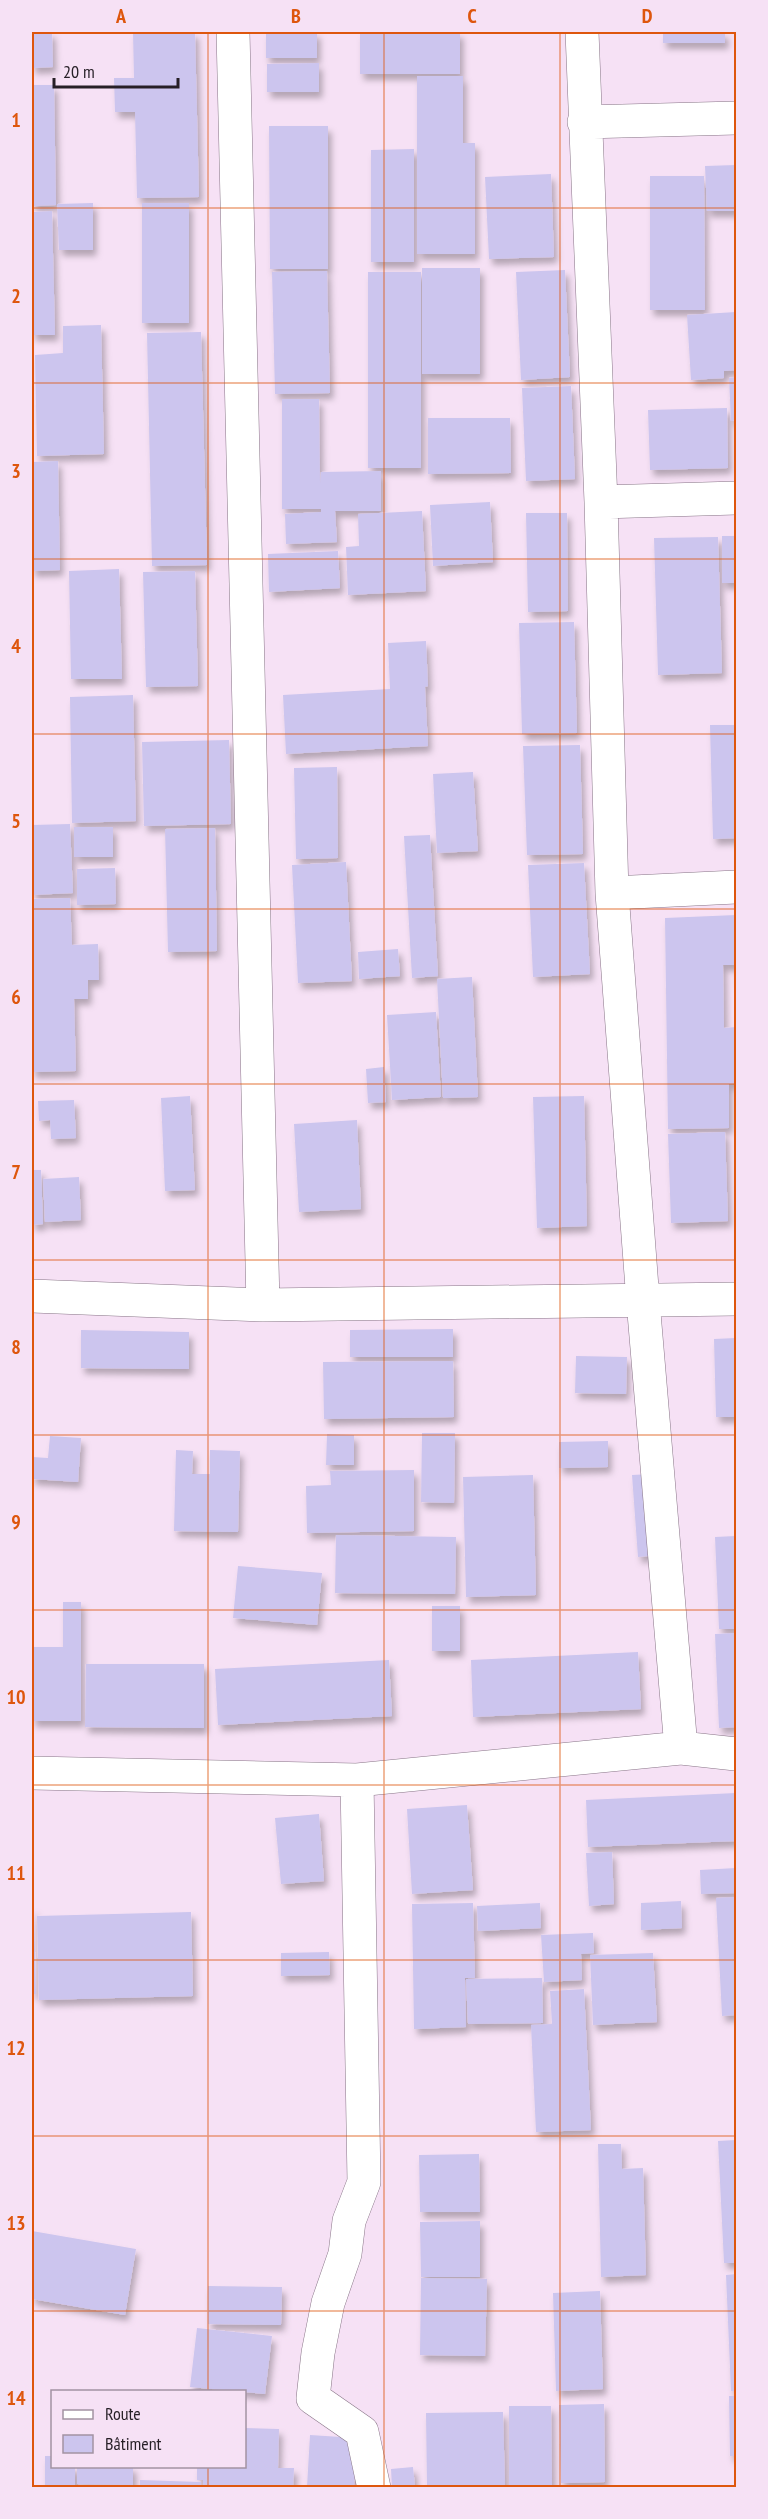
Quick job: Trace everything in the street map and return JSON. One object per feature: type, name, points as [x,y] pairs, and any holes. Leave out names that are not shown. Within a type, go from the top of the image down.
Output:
[{"type":"street","points":[[233,32],[262,1305]]},
{"type":"street","points":[[582,32],[601,501],[612,893],[643,1301],[681,1748]]},
{"type":"street","points":[[584,122],[736,118]]},
{"type":"street","points":[[601,501],[736,498]]},
{"type":"street","points":[[612,893],[736,886]]},
{"type":"street","points":[[32,1296],[262,1305],[736,1299]]},
{"type":"street","points":[[32,1773],[357,1779],[681,1748],[736,1754]]},
{"type":"street","points":[[357,1779],[364,2182],[349,2220],[345,2254],[328,2303],[318,2354],[313,2398],[362,2432],[374,2487]]},
{"type":"building","points":[[32,32],[52,32],[53,67],[32,68]]},
{"type":"building","points":[[133,32],[195,32],[199,197],[137,198],[135,112],[115,112],[114,78],[134,78]]},
{"type":"building","points":[[266,32],[317,32],[317,58],[266,58]]},
{"type":"building","points":[[360,32],[460,32],[460,74],[360,74]]},
{"type":"building","points":[[663,32],[725,32],[725,43],[663,43]]},
{"type":"building","points":[[319,63],[319,92],[267,92],[267,64]]},
{"type":"building","points":[[417,76],[463,76],[463,143],[475,143],[475,254],[417,254]]},
{"type":"building","points":[[32,85],[54,85],[56,205],[32,206]]},
{"type":"building","points":[[269,126],[328,126],[328,269],[270,269]]},
{"type":"building","points":[[414,149],[414,262],[371,262],[371,150]]},
{"type":"building","points":[[736,165],[736,211],[707,211],[705,166]]},
{"type":"building","points":[[551,174],[554,257],[489,259],[485,177]]},
{"type":"building","points":[[650,176],[704,176],[705,310],[650,310]]},
{"type":"building","points":[[93,203],[93,250],[59,250],[57,204]]},
{"type":"building","points":[[142,203],[189,203],[189,323],[142,323]]},
{"type":"building","points":[[52,211],[55,335],[32,335],[32,212]]},
{"type":"building","points":[[422,268],[480,268],[480,374],[422,374]]},
{"type":"building","points":[[565,270],[570,377],[521,380],[516,272]]},
{"type":"building","points":[[327,271],[330,393],[275,394],[272,272]]},
{"type":"building","points":[[368,272],[421,272],[421,468],[368,468]]},
{"type":"building","points":[[736,312],[736,370],[724,371],[724,378],[691,380],[687,315]]},
{"type":"building","points":[[101,325],[104,454],[37,456],[35,355],[63,353],[63,326]]},
{"type":"building","points":[[201,332],[207,565],[152,566],[147,333]]},
{"type":"building","points":[[736,377],[736,420],[731,421],[729,378]]},
{"type":"building","points":[[571,386],[575,479],[526,481],[522,388]]},
{"type":"building","points":[[282,399],[319,399],[320,483],[321,472],[381,471],[381,511],[335,511],[337,542],[286,544],[285,514],[321,512],[321,509],[282,509]]},
{"type":"building","points":[[727,408],[728,468],[650,470],[648,410]]},
{"type":"building","points":[[428,418],[510,418],[511,473],[428,474]]},
{"type":"building","points":[[58,461],[60,570],[32,571],[32,462]]},
{"type":"building","points":[[490,502],[493,562],[433,566],[430,505]]},
{"type":"building","points":[[422,511],[426,591],[348,595],[346,547],[359,546],[358,514]]},
{"type":"building","points":[[526,513],[567,513],[568,611],[528,612]]},
{"type":"building","points":[[722,536],[736,536],[736,583],[722,583]]},
{"type":"building","points":[[718,537],[722,673],[658,675],[654,538]]},
{"type":"building","points":[[338,551],[340,588],[269,592],[268,554]]},
{"type":"building","points":[[119,569],[122,679],[71,679],[69,571]]},
{"type":"building","points":[[195,571],[198,686],[146,687],[143,572]]},
{"type":"building","points":[[574,622],[577,733],[522,734],[519,623]]},
{"type":"building","points":[[426,641],[428,686],[425,687],[428,746],[286,754],[283,695],[390,689],[388,643]]},
{"type":"building","points":[[133,695],[136,821],[72,823],[70,697]]},
{"type":"building","points":[[710,725],[736,725],[736,838],[713,839]]},
{"type":"building","points":[[229,740],[231,824],[144,826],[142,742]]},
{"type":"building","points":[[580,745],[583,854],[527,855],[523,746]]},
{"type":"building","points":[[337,767],[338,858],[296,859],[294,768]]},
{"type":"building","points":[[473,772],[478,851],[437,853],[433,774]]},
{"type":"building","points":[[70,824],[73,893],[32,895],[32,825]]},
{"type":"building","points":[[74,827],[113,827],[113,857],[74,857]]},
{"type":"building","points":[[215,828],[217,951],[168,952],[165,829]]},
{"type":"building","points":[[430,835],[438,976],[412,978],[404,836]]},
{"type":"building","points":[[346,862],[352,981],[298,983],[292,865]]},
{"type":"building","points":[[584,863],[590,974],[533,977],[528,865]]},
{"type":"building","points":[[115,868],[116,904],[77,905],[77,869]]},
{"type":"building","points":[[70,898],[72,945],[98,944],[99,980],[88,980],[88,999],[74,999],[76,1071],[32,1072],[32,899]]},
{"type":"building","points":[[736,915],[736,982],[734,982],[734,965],[723,965],[724,1028],[736,1027],[736,1084],[729,1084],[729,1128],[668,1129],[665,918]]},
{"type":"building","points":[[398,949],[400,976],[359,979],[358,952]]},
{"type":"building","points":[[472,977],[478,1097],[443,1098],[437,979]]},
{"type":"building","points":[[436,1012],[441,1097],[392,1100],[387,1015]]},
{"type":"building","points":[[384,1067],[386,1102],[368,1103],[366,1069]]},
{"type":"building","points":[[190,1096],[195,1190],[165,1191],[161,1098]]},
{"type":"building","points":[[584,1096],[587,1226],[537,1228],[533,1097]]},
{"type":"building","points":[[74,1100],[76,1138],[51,1139],[50,1120],[39,1121],[38,1101]]},
{"type":"building","points":[[357,1120],[361,1209],[299,1212],[294,1124]]},
{"type":"building","points":[[725,1132],[728,1221],[671,1223],[668,1134]]},
{"type":"building","points":[[32,1170],[41,1170],[43,1224],[32,1225]]},
{"type":"building","points":[[79,1177],[81,1220],[45,1222],[43,1179]]},
{"type":"building","points":[[453,1329],[453,1357],[350,1357],[350,1330]]},
{"type":"building","points":[[81,1330],[189,1332],[189,1369],[81,1368]]},
{"type":"building","points":[[736,1338],[736,1417],[716,1417],[714,1339]]},
{"type":"building","points":[[576,1356],[627,1357],[626,1394],[575,1393]]},
{"type":"building","points":[[453,1361],[454,1417],[324,1419],[323,1362]]},
{"type":"building","points":[[422,1433],[455,1433],[454,1503],[421,1502]]},
{"type":"building","points":[[327,1434],[354,1435],[354,1465],[326,1465]]},
{"type":"building","points":[[50,1436],[81,1438],[78,1482],[32,1479],[32,1457],[48,1458]]},
{"type":"building","points":[[608,1441],[608,1467],[559,1468],[559,1442]]},
{"type":"building","points":[[176,1450],[193,1451],[192,1474],[210,1474],[210,1450],[240,1451],[238,1532],[174,1531]]},
{"type":"building","points":[[414,1470],[414,1531],[307,1533],[306,1486],[331,1485],[330,1471]]},
{"type":"building","points":[[652,1474],[659,1555],[638,1557],[632,1475]]},
{"type":"building","points":[[533,1475],[536,1595],[466,1597],[463,1477]]},
{"type":"building","points":[[336,1535],[456,1537],[455,1594],[335,1593]]},
{"type":"building","points":[[736,1536],[736,1629],[719,1629],[715,1537]]},
{"type":"building","points":[[238,1566],[322,1573],[317,1625],[233,1618]]},
{"type":"building","points":[[63,1602],[81,1602],[81,1721],[32,1721],[32,1647],[63,1647]]},
{"type":"building","points":[[432,1606],[460,1606],[460,1651],[432,1651]]},
{"type":"building","points":[[736,1633],[736,1727],[719,1728],[715,1634]]},
{"type":"building","points":[[638,1652],[641,1709],[473,1717],[471,1660]]},
{"type":"building","points":[[389,1660],[392,1716],[218,1725],[215,1669]]},
{"type":"building","points":[[86,1664],[204,1664],[204,1728],[85,1727]]},
{"type":"building","points":[[736,1793],[736,1841],[588,1847],[586,1800]]},
{"type":"building","points":[[467,1805],[473,1890],[412,1894],[407,1809]]},
{"type":"building","points":[[319,1814],[324,1881],[281,1884],[275,1818]]},
{"type":"building","points":[[612,1852],[614,1904],[589,1906],[586,1853]]},
{"type":"building","points":[[736,1868],[736,1893],[701,1894],[700,1870]]},
{"type":"building","points":[[736,1897],[736,2015],[722,2016],[716,1898]]},
{"type":"building","points":[[681,1901],[682,1928],[641,1930],[641,1903]]},
{"type":"building","points":[[473,1903],[475,1978],[465,1978],[466,2027],[414,2029],[412,1904]]},
{"type":"building","points":[[540,1903],[541,1928],[478,1931],[477,1906]]},
{"type":"building","points":[[32,1908],[34,1908],[36,1994],[32,1994]]},
{"type":"building","points":[[191,1912],[193,1996],[39,2000],[37,1916]]},
{"type":"building","points":[[593,1933],[594,1953],[581,1954],[582,1980],[544,1982],[541,1935]]},
{"type":"building","points":[[329,1952],[330,1975],[281,1976],[281,1953]]},
{"type":"building","points":[[653,1953],[657,2022],[593,2025],[590,1955]]},
{"type":"building","points":[[542,1978],[543,2023],[468,2024],[466,1979]]},
{"type":"building","points":[[584,1989],[591,2130],[536,2132],[531,2025],[552,2024],[550,1991]]},
{"type":"building","points":[[736,2140],[736,2263],[724,2263],[718,2141]]},
{"type":"building","points":[[598,2144],[621,2144],[622,2169],[643,2168],[646,2275],[601,2277]]},
{"type":"building","points":[[479,2154],[480,2212],[420,2212],[419,2155]]},
{"type":"building","points":[[480,2221],[480,2277],[421,2277],[420,2222]]},
{"type":"building","points":[[32,2231],[136,2249],[125,2315],[32,2299]]},
{"type":"building","points":[[736,2274],[736,2391],[731,2391],[726,2275]]},
{"type":"building","points":[[421,2278],[487,2279],[485,2356],[420,2355]]},
{"type":"building","points":[[208,2286],[282,2287],[281,2325],[208,2324]]},
{"type":"building","points":[[600,2291],[603,2389],[556,2391],[553,2293]]},
{"type":"building","points":[[197,2328],[272,2336],[265,2394],[246,2392],[246,2390],[190,2387]]},
{"type":"building","points":[[729,2396],[736,2396],[736,2456],[730,2456]]},
{"type":"building","points":[[604,2404],[605,2482],[561,2483],[559,2405]]},
{"type":"building","points":[[509,2406],[551,2406],[552,2487],[509,2487]]},
{"type":"building","points":[[503,2412],[505,2487],[427,2487],[426,2413]]},
{"type":"building","points":[[246,2428],[279,2429],[278,2468],[294,2468],[293,2487],[203,2487],[203,2480],[197,2480],[197,2468],[246,2468]]},
{"type":"building","points":[[310,2435],[356,2438],[354,2487],[307,2487]]},
{"type":"building","points":[[45,2456],[51,2456],[51,2468],[75,2468],[75,2487],[45,2487]]},
{"type":"building","points":[[413,2467],[415,2487],[392,2487],[391,2469]]},
{"type":"building","points":[[77,2468],[133,2468],[133,2485],[77,2484]]},
{"type":"building","points":[[140,2480],[201,2482],[201,2487],[140,2487]]}]
